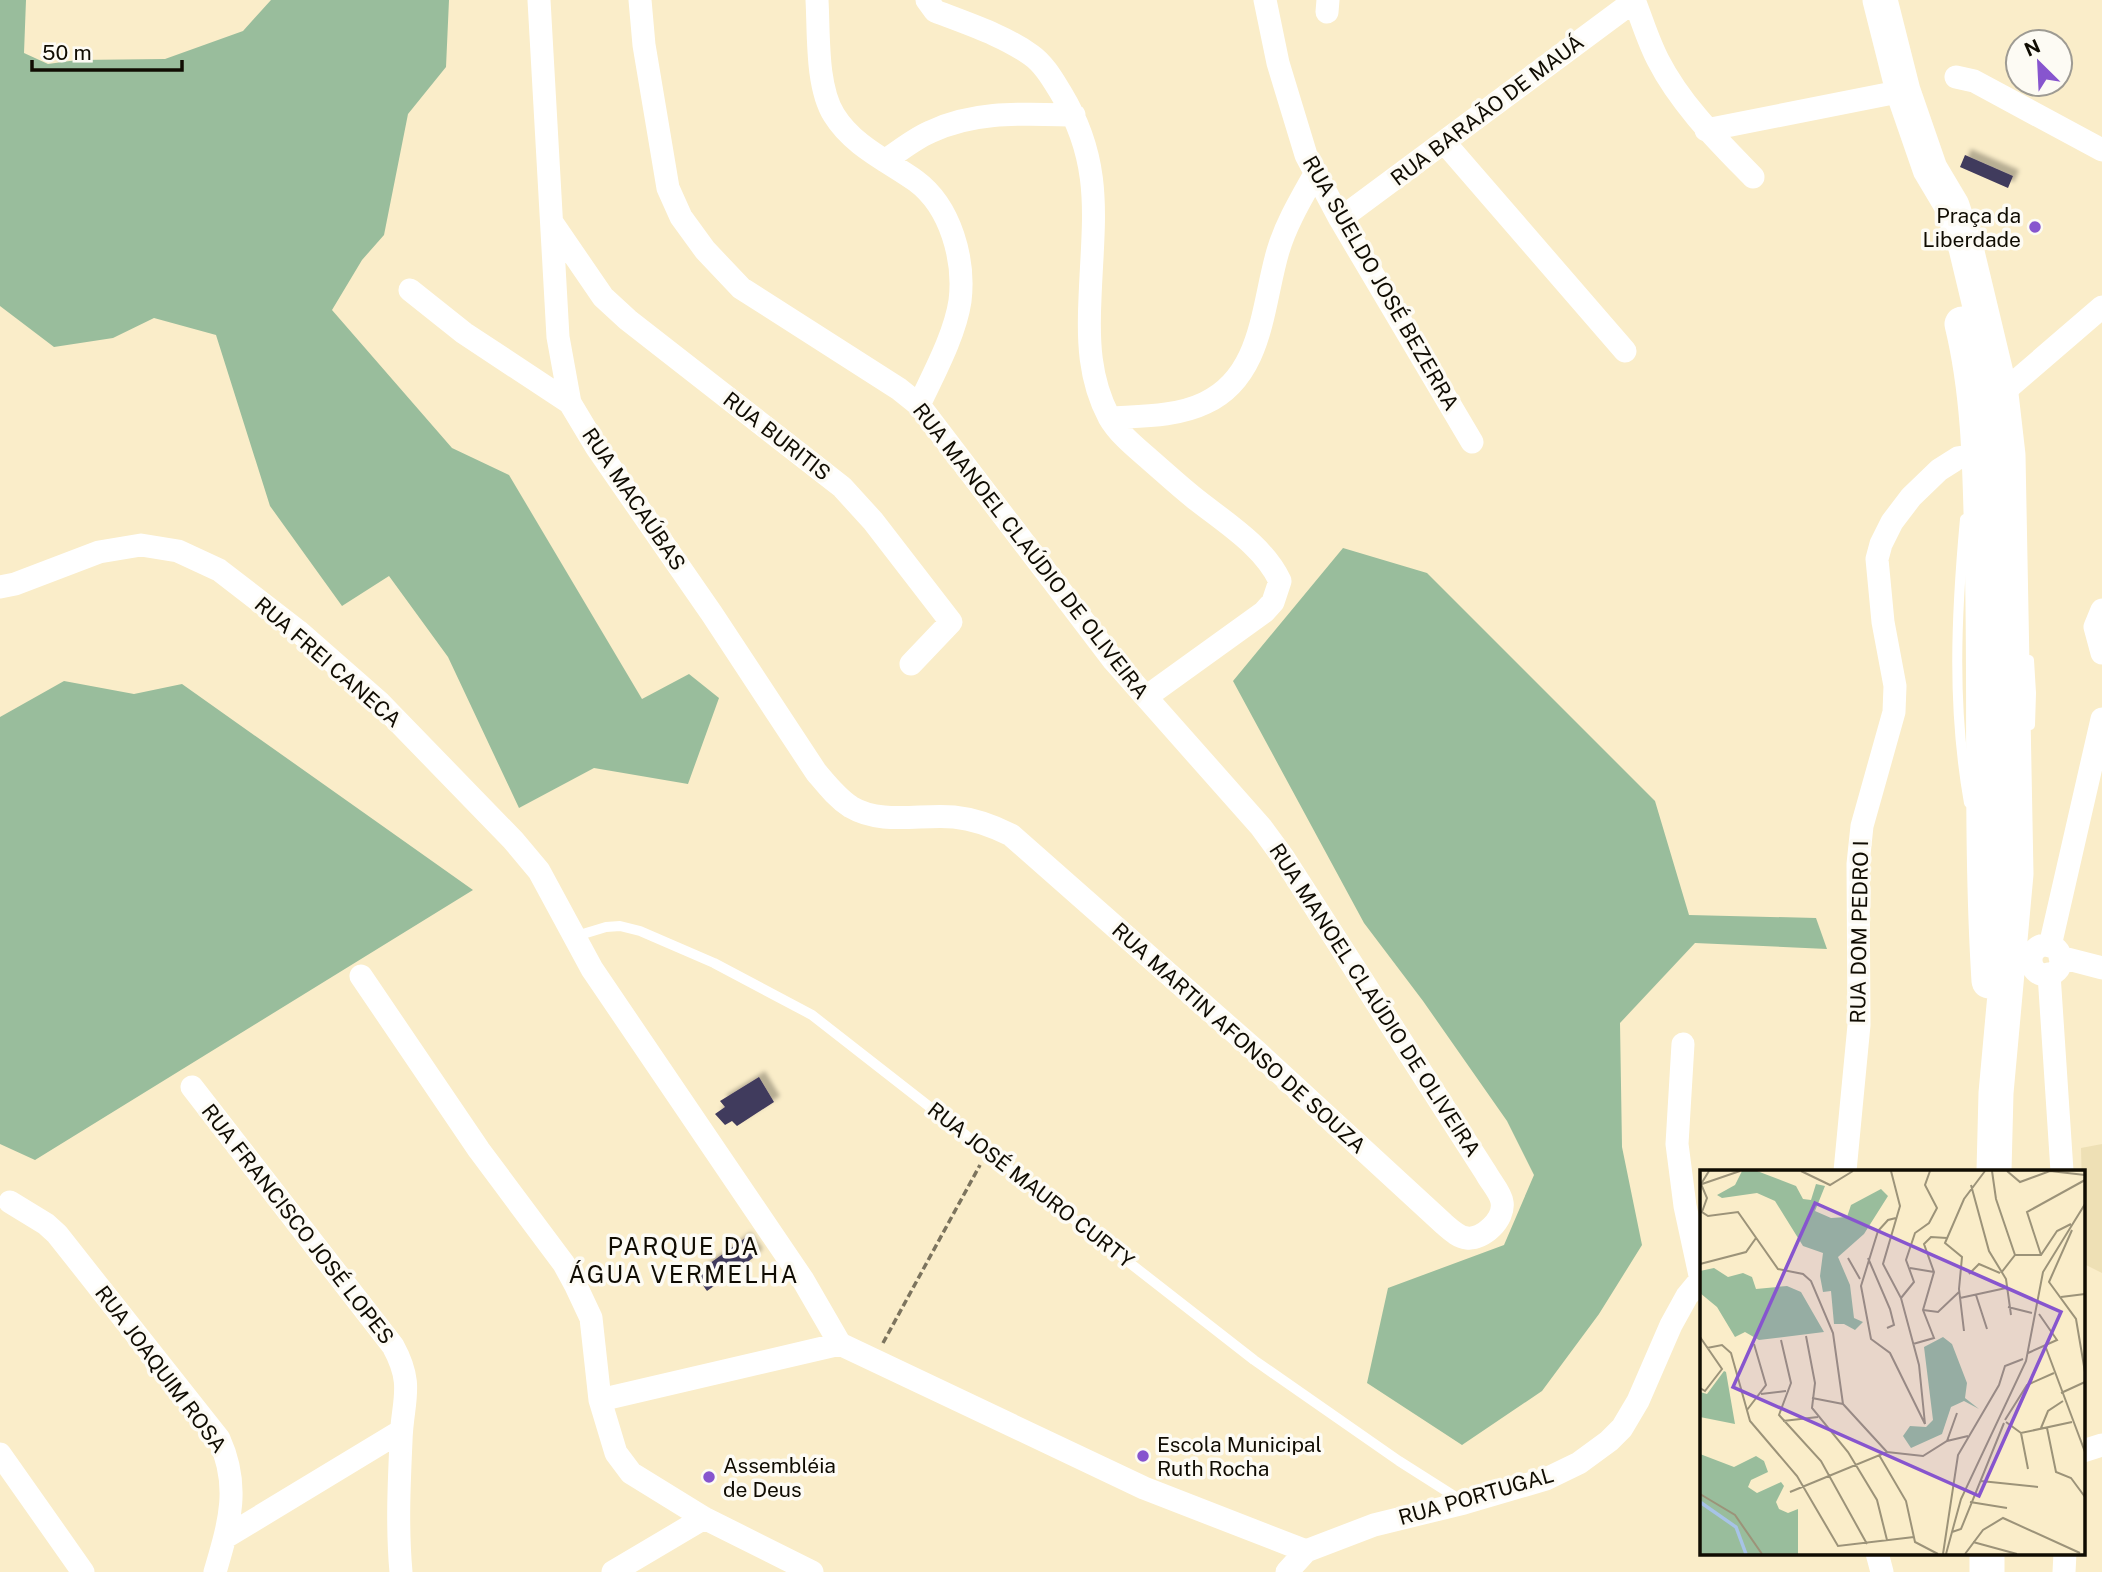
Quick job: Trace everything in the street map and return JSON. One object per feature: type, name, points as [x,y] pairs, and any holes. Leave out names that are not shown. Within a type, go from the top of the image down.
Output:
[{"type":"main road","points":[[1880,0],[1903,91],[1930,169],[1951,206],[1966,248],[2001,394],[1989,460],[1985,672],[2001,874],[2029,951],[1996,1093],[1994,1170]]},
{"type":"main road","points":[[1930,169],[1934,209],[1966,341],[1989,460],[2016,569],[2001,874]]},
{"type":"main road","points":[[1986,1572],[1987,1554]]},
{"type":"street","name":"RUA MACAÚBAS","points":[[539,0],[558,337],[570,403],[611,470],[712,614],[816,772],[833,793],[852,807],[874,816],[955,817],[990,825]]},
{"type":"street","name":"RUA MANOEL CLAÚDIO DE OLIVEIRA","points":[[640,0],[644,45],[668,188],[681,217],[705,250],[741,288],[899,389],[919,405],[1114,661],[1261,827],[1421,1070],[1502,1202],[1499,1217],[1489,1230]]},
{"type":"street","points":[[817,0],[823,87],[834,114],[854,140],[919,183],[946,216],[958,251],[960,301],[944,352],[919,405]]},
{"type":"street","points":[[928,0],[935,11],[1011,42],[1035,57],[1074,115],[1087,152],[1094,189],[1088,335],[1093,377],[1110,418],[1135,447],[1238,533],[1275,571],[1280,582],[1273,602],[1264,612],[1146,698]]},
{"type":"street","name":"RUA SUELDO JOSÉ BEZERRA","points":[[1265,0],[1295,126],[1315,174],[1472,442]]},
{"type":"street","points":[[1634,0],[1658,60],[1706,130],[1754,177]]},
{"type":"street","name":"RUA BARAÃO DE MAUÁ","points":[[1340,219],[1634,0]]},
{"type":"street","points":[[1955,77],[1974,81],[2102,150]]},
{"type":"street","points":[[1706,130],[1903,91]]},
{"type":"street","points":[[885,161],[930,132],[967,119],[1003,114],[1074,115]]},
{"type":"street","points":[[1444,142],[1625,351]]},
{"type":"street","points":[[1110,418],[1167,413],[1203,404],[1229,389],[1244,370],[1254,350],[1278,249],[1315,174]]},
{"type":"street","name":"RUA BURITIS","points":[[551,222],[603,297],[628,320],[817,466],[842,487],[873,521],[951,622],[911,664]]},
{"type":"street","points":[[410,290],[464,333],[570,403]]},
{"type":"street","points":[[2001,394],[2102,307]]},
{"type":"street","name":"RUA DOM PEDRO I","points":[[1844,1170],[1858,1025],[1858,864],[1862,826],[1894,712],[1895,686],[1883,622],[1877,559],[1892,522],[1911,497],[1939,470],[1958,458],[1989,460]]},
{"type":"street","name":"RUA FREI CANECA","points":[[0,587],[15,584],[99,552],[141,545],[178,551],[219,570],[298,631],[380,703],[513,839],[539,871],[592,969],[803,1280],[840,1344]]},
{"type":"street","points":[[2102,610],[2095,627],[2102,653]]},
{"type":"street","points":[[2062,1170],[2029,951],[2102,719]]},
{"type":"street","name":"RUA MARTIN AFONSO DE SOUZA","points":[[990,825],[1026,846],[1256,1051],[1444,1224],[1458,1235],[1468,1238],[1478,1237],[1489,1230]]},
{"type":"street","points":[[2029,951],[2102,968]]},
{"type":"street","points":[[361,976],[479,1150],[564,1264],[592,1318],[600,1400],[616,1453],[631,1474],[704,1518],[812,1572]]},
{"type":"street","points":[[1683,1044],[1677,1144],[1685,1206],[1700,1275]]},
{"type":"street","name":"RUA FRANCISCO JOSÉ LOPES","points":[[192,1087],[393,1346],[402,1363],[407,1396],[401,1431],[398,1544],[401,1572]]},
{"type":"street","name":"RUA JOAQUIM ROSA","points":[[10,1202],[57,1234],[219,1439],[228,1458],[232,1479],[226,1537],[215,1572]]},
{"type":"street","name":"RUA PORTUGAL","points":[[1287,1572],[1306,1551],[1374,1525],[1546,1479],[1579,1463],[1622,1428],[1671,1325],[1687,1296],[1700,1281]]},
{"type":"street","points":[[600,1400],[840,1344],[1144,1488],[1306,1551]]},
{"type":"street","points":[[226,1537],[401,1431]]},
{"type":"street","points":[[2084,1451],[2102,1445]]},
{"type":"street","points":[[0,1454],[83,1572]]},
{"type":"street","points":[[613,1572],[704,1518]]},
{"type":"street","points":[[1877,1554],[1882,1572]]},
{"type":"street","points":[[2064,1572],[2065,1554]]},
{"type":"lane","points":[[1989,460],[1971,490],[1966,514],[1956,647],[1957,708],[1972,820],[2001,874]]},
{"type":"lane","points":[[2028,652],[2031,693],[2029,739]]},
{"type":"lane","points":[[2001,874],[2026,778]]},
{"type":"lane","name":"RUA JOSÉ MAURO CURTY","points":[[573,937],[606,927],[620,926],[662,939],[812,1015],[1254,1360],[1464,1503]]},
{"type":"path","points":[[874,1360],[987,1150]]},
{"type":"shaded area","points":[[2102,1144],[2102,1273],[2084,1264],[2084,1170],[2082,1170],[2081,1148]]},
{"type":"green space","points":[[0,0],[26,0],[24,53],[48,64],[77,60],[165,59],[243,31],[271,0],[449,0],[446,67],[408,114],[384,235],[362,260],[332,310],[452,448],[509,475],[642,699],[689,674],[719,698],[688,784],[594,768],[519,808],[448,657],[389,576],[342,606],[270,506],[216,335],[154,318],[113,338],[54,347],[0,306]]},
{"type":"green space","points":[[1343,548],[1427,573],[1655,801],[1689,915],[1816,918],[1827,949],[1695,943],[1620,1023],[1622,1147],[1642,1245],[1599,1314],[1542,1391],[1462,1445],[1367,1383],[1388,1288],[1504,1245],[1534,1175],[1507,1121],[1423,1001],[1364,923],[1233,681]]},
{"type":"green space","points":[[64,681],[134,694],[182,684],[473,890],[35,1160],[0,1144],[0,717]]},
{"type":"building","points":[[1965,155],[2013,176],[2008,188],[1960,167]]},
{"type":"building","points":[[759,1077],[774,1102],[737,1126],[732,1121],[725,1125],[715,1114],[725,1107],[720,1101]]},
{"type":"building","points":[[745,1238],[757,1255],[707,1291],[695,1274]]},
{"type":"place","name":"Praça da Liberdade","points":[[2035,227]]},
{"type":"place","name":"Escola Municipal Ruth Rocha","points":[[1143,1456]]},
{"type":"place","name":"Assembléia de Deus","points":[[709,1477]]},
{"type":"district","name":"PARQUE DA ÁGUA VERMELHA","points":[[684,1260]]}]
